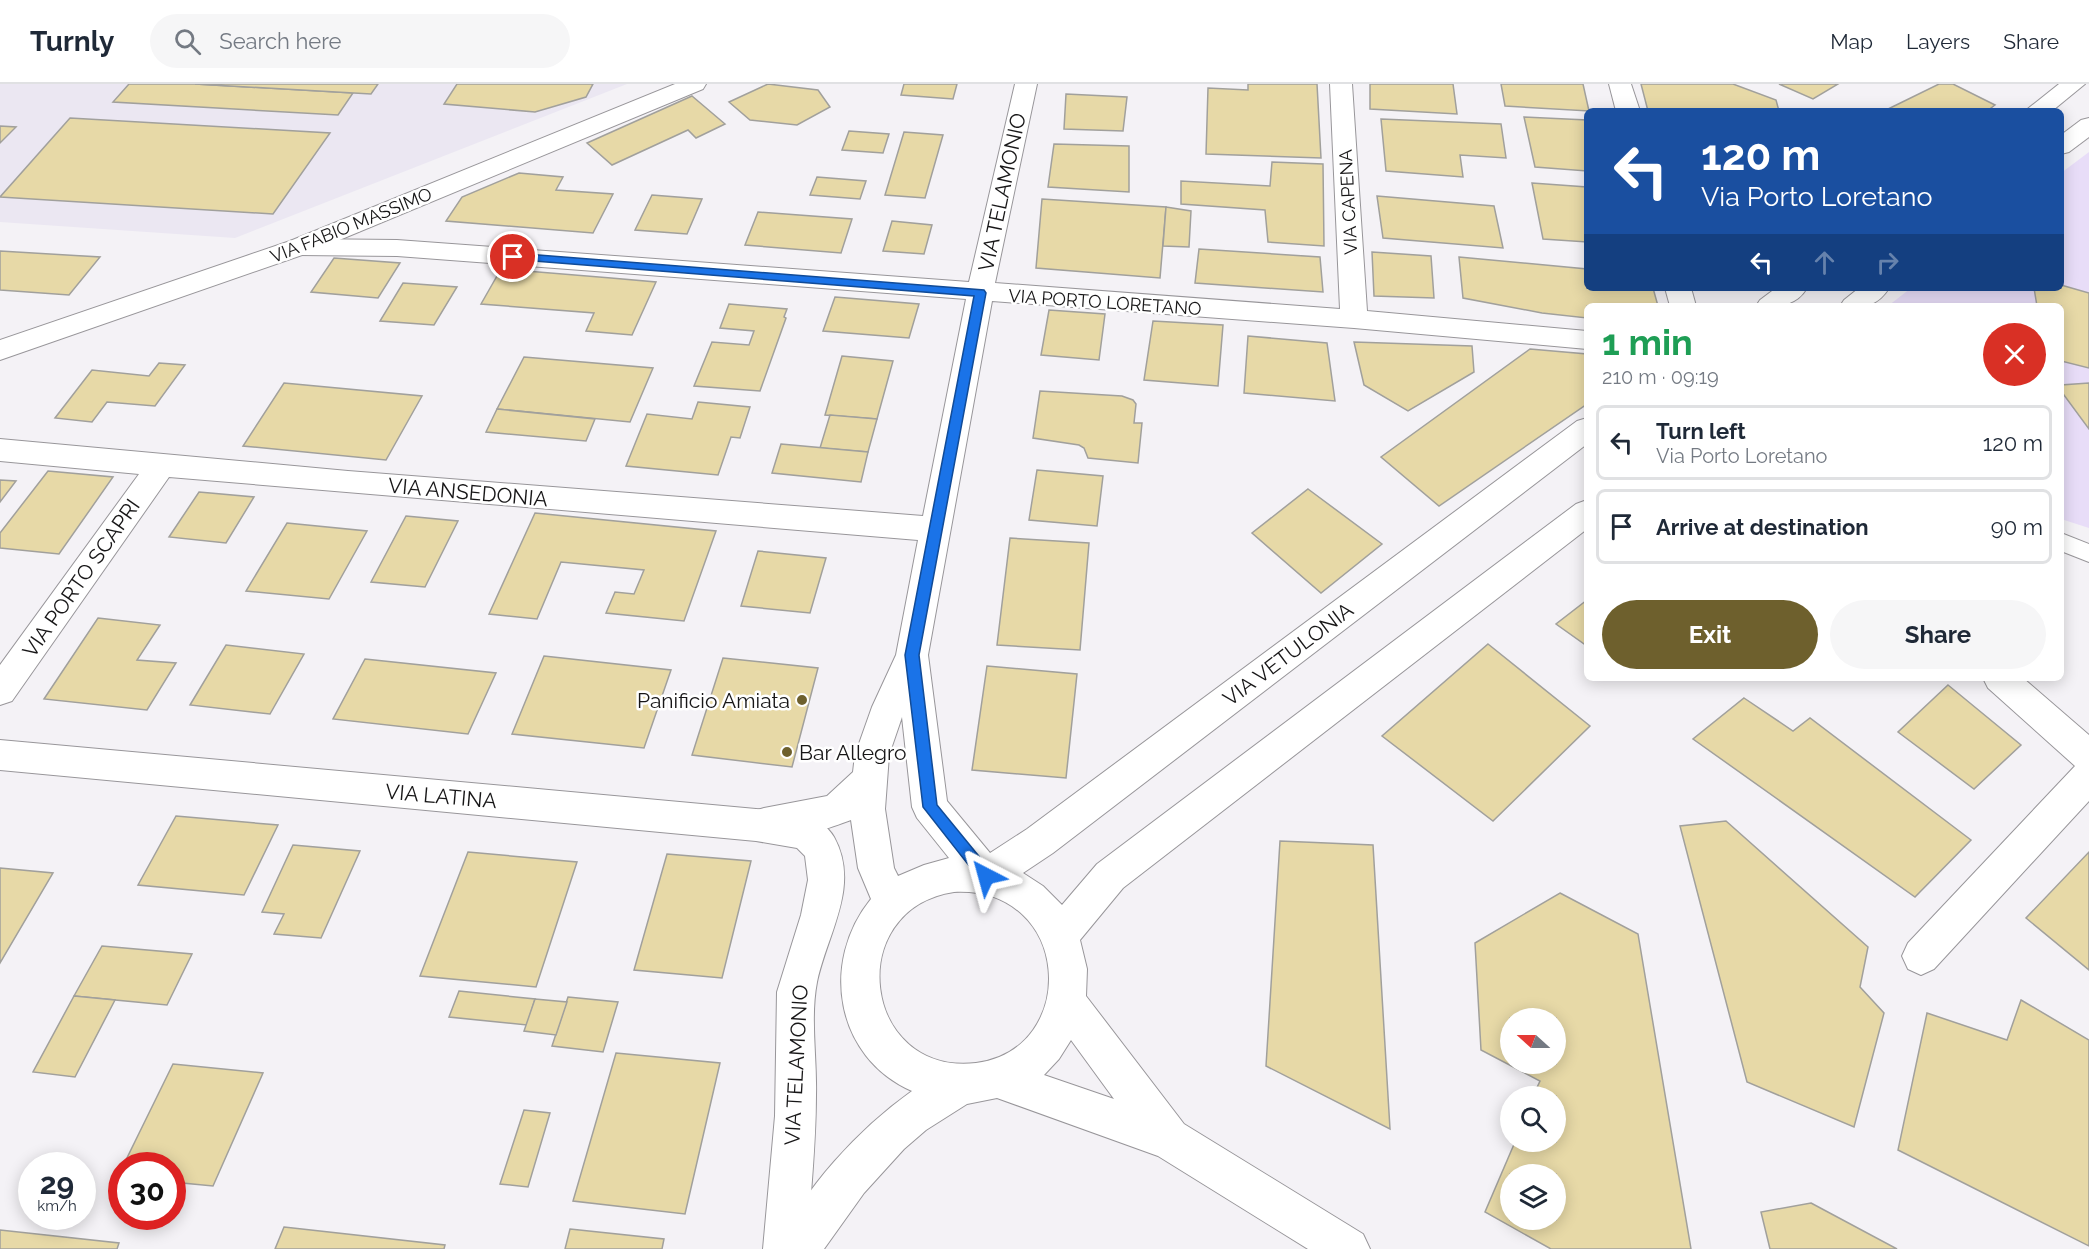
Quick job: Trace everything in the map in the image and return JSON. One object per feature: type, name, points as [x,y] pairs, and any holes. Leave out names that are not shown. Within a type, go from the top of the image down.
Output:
[{"type":"street","name":"VIA FABIO MASSIMO","points":[[0,350],[299,247],[695,84]]},
{"type":"street","name":"VIA TELAMONIO","points":[[892,905],[876,867],[867,809],[872,755],[912,655],[980,293],[1026,84]]},
{"type":"street","name":"VIA CAPENA","points":[[1341,84],[1354,319]]},
{"type":"street","points":[[1620,84],[1627,108]]},
{"type":"street","points":[[2041,108],[2074,84]]},
{"type":"street","points":[[2064,145],[2089,125]]},
{"type":"street","name":"VIA PORTO LORETANO","points":[[299,247],[397,248],[1354,319],[1584,340]]},
{"type":"street","points":[[1773,303],[1790,291]]},
{"type":"street","points":[[1857,303],[1872,291]]},
{"type":"street","name":"VIA VETULONIA","points":[[986,876],[1040,841],[1584,431]]},
{"type":"street","name":"VIA ANSEDONIA","points":[[0,450],[348,482],[936,529]]},
{"type":"street","name":"VIA PORTO SCAPRI","points":[[0,691],[162,464]]},
{"type":"street","points":[[1061,934],[1110,876],[1584,514]]},
{"type":"street","name":"VIA TELAMONIO","points":[[912,655],[930,807],[986,876]]},
{"type":"street","points":[[2003,681],[2089,757]]},
{"type":"street","name":"VIA LATINA","points":[[0,755],[756,825],[820,815],[838,808],[869,780]]},
{"type":"street","points":[[1921,956],[2089,776]]},
{"type":"street","name":"VIA TELAMONIO","points":[[756,825],[799,831],[812,838],[821,848],[826,865],[815,933],[798,981],[794,1029],[796,1072],[794,1130],[785,1249]]},
{"type":"street","points":[[799,1249],[838,1190],[880,1145],[938,1095],[978,1081],[1028,1060],[1052,1034],[1066,1001],[1069,966],[1061,934],[1043,906],[1017,886],[986,876],[953,875],[920,885],[892,905],[871,932],[860,965],[859,1000],[870,1033],[893,1060],[924,1078],[978,1081],[1169,1139],[1348,1249]]},
{"type":"street","points":[[1066,1001],[1169,1139]]},
{"type":"lane","points":[[2064,543],[2089,553]]},
{"type":"shaded area","points":[[0,84],[627,84],[235,238],[0,222]]},
{"type":"shaded area","points":[[2089,152],[2089,528],[2064,520],[2064,303],[1892,303],[1907,291],[2064,291],[2064,171]]},
{"type":"building","points":[[129,84],[195,84],[353,93],[338,115],[113,102]]},
{"type":"building","points":[[195,84],[378,84],[371,94]]},
{"type":"building","points":[[457,84],[593,84],[586,97],[535,112],[444,104]]},
{"type":"building","points":[[768,84],[818,90],[830,107],[797,125],[750,120],[729,102]]},
{"type":"building","points":[[904,84],[957,84],[953,99],[901,95]]},
{"type":"building","points":[[1248,84],[1317,84],[1321,158],[1206,154],[1208,88],[1248,90]]},
{"type":"building","points":[[1370,84],[1453,84],[1457,114],[1370,109]]},
{"type":"building","points":[[1501,84],[1583,84],[1588,108],[1584,108],[1584,111],[1505,106]]},
{"type":"building","points":[[1641,84],[1733,84],[1776,100],[1778,108],[1647,108]]},
{"type":"building","points":[[1779,84],[1838,84],[1813,99]]},
{"type":"building","points":[[1939,84],[1953,84],[1995,105],[1991,108],[1890,108]]},
{"type":"building","points":[[1066,94],[1127,97],[1123,131],[1064,129]]},
{"type":"building","points":[[692,96],[725,124],[696,138],[688,130],[612,165],[587,143]]},
{"type":"building","points":[[1524,117],[1584,120],[1584,171],[1535,167]]},
{"type":"building","points":[[70,118],[330,133],[273,214],[0,197]]},
{"type":"building","points":[[1381,119],[1501,124],[1506,158],[1460,155],[1463,177],[1386,171]]},
{"type":"building","points":[[0,126],[16,127],[0,143]]},
{"type":"building","points":[[849,131],[889,134],[883,153],[842,150]]},
{"type":"building","points":[[904,132],[943,135],[925,198],[885,195]]},
{"type":"building","points":[[1054,144],[1129,146],[1129,192],[1048,187]]},
{"type":"building","points":[[1272,162],[1323,164],[1324,246],[1268,242],[1265,210],[1181,204],[1181,181],[1270,186]]},
{"type":"building","points":[[519,173],[563,177],[556,190],[613,194],[593,233],[446,221],[462,197]]},
{"type":"building","points":[[817,177],[866,181],[860,199],[810,195]]},
{"type":"building","points":[[1532,183],[1584,187],[1584,242],[1543,239]]},
{"type":"building","points":[[652,195],[702,199],[687,234],[635,230]]},
{"type":"building","points":[[1377,196],[1494,206],[1503,248],[1383,238]]},
{"type":"building","points":[[1042,199],[1166,207],[1160,278],[1036,268]]},
{"type":"building","points":[[1166,207],[1191,211],[1189,247],[1163,246]]},
{"type":"building","points":[[758,212],[852,219],[841,253],[745,245]]},
{"type":"building","points":[[892,221],[932,225],[924,254],[883,251]]},
{"type":"building","points":[[1199,249],[1320,257],[1323,292],[1195,283]]},
{"type":"building","points":[[0,251],[100,257],[69,295],[0,290]]},
{"type":"building","points":[[1372,252],[1431,256],[1434,298],[1374,296]]},
{"type":"building","points":[[1459,257],[1584,269],[1584,291],[1654,291],[1657,303],[1584,303],[1584,318],[1542,313],[1463,298]]},
{"type":"building","points":[[334,258],[400,263],[378,298],[311,292]]},
{"type":"building","points":[[501,269],[656,282],[632,335],[586,331],[594,313],[481,304]]},
{"type":"building","points":[[403,283],[457,287],[434,325],[380,321]]},
{"type":"building","points":[[2064,286],[2089,293],[2089,368],[2064,362],[2064,303],[2036,303],[2034,291],[2064,291]]},
{"type":"building","points":[[835,297],[919,304],[909,338],[823,331]]},
{"type":"building","points":[[729,304],[787,309],[784,317],[786,318],[760,391],[694,386],[712,342],[749,345],[754,331],[720,328]]},
{"type":"building","points":[[1049,310],[1105,314],[1099,360],[1041,355]]},
{"type":"building","points":[[1153,321],[1223,325],[1218,386],[1144,380]]},
{"type":"building","points":[[1248,336],[1327,343],[1335,401],[1244,393]]},
{"type":"building","points":[[1354,342],[1472,346],[1474,372],[1408,411],[1364,385]]},
{"type":"building","points":[[1530,349],[1584,354],[1584,406],[1439,506],[1381,457]]},
{"type":"building","points":[[842,356],[893,361],[877,419],[825,415]]},
{"type":"building","points":[[524,357],[653,368],[630,422],[497,409]]},
{"type":"building","points":[[159,363],[185,365],[155,406],[107,402],[92,422],[55,418],[92,370],[149,376]]},
{"type":"building","points":[[284,383],[422,396],[386,460],[243,446]]},
{"type":"building","points":[[2089,383],[2089,429],[2064,395],[2064,385]]},
{"type":"building","points":[[1040,391],[1122,396],[1133,400],[1136,404],[1134,423],[1142,423],[1138,463],[1088,458],[1084,448],[1079,445],[1033,438]]},
{"type":"building","points":[[698,402],[750,407],[740,438],[731,437],[718,475],[626,466],[647,414],[692,419]]},
{"type":"building","points":[[497,409],[595,419],[586,441],[486,432]]},
{"type":"building","points":[[830,415],[877,419],[868,452],[820,448]]},
{"type":"building","points":[[781,444],[868,452],[861,482],[772,473]]},
{"type":"building","points":[[1037,470],[1103,476],[1097,526],[1029,520]]},
{"type":"building","points":[[48,471],[113,477],[59,554],[0,548],[0,533]]},
{"type":"building","points":[[0,480],[16,481],[0,502]]},
{"type":"building","points":[[1308,489],[1382,544],[1321,593],[1252,533]]},
{"type":"building","points":[[199,492],[254,497],[226,543],[169,537]]},
{"type":"building","points":[[535,513],[716,531],[684,621],[606,613],[615,592],[634,594],[644,570],[561,562],[537,619],[489,614]]},
{"type":"building","points":[[406,516],[458,521],[425,587],[371,582]]},
{"type":"building","points":[[287,523],[367,531],[329,599],[246,591]]},
{"type":"building","points":[[1010,538],[1089,543],[1080,650],[997,645]]},
{"type":"building","points":[[758,551],[826,558],[810,613],[741,606]]},
{"type":"building","points":[[1584,602],[1584,644],[1556,624]]},
{"type":"building","points":[[98,618],[160,625],[137,660],[176,663],[147,710],[44,699]]},
{"type":"building","points":[[1488,644],[1590,726],[1493,821],[1382,736]]},
{"type":"building","points":[[226,645],[304,654],[270,714],[190,705]]},
{"type":"building","points":[[544,656],[671,670],[644,748],[512,734]]},
{"type":"building","points":[[723,658],[818,668],[792,767],[692,755]]},
{"type":"building","points":[[365,659],[496,673],[468,734],[333,719]]},
{"type":"building","points":[[987,666],[1077,674],[1066,778],[972,770]]},
{"type":"building","points":[[1948,685],[2021,745],[1974,789],[1898,732]]},
{"type":"building","points":[[1744,698],[1793,731],[1810,718],[1971,840],[1915,897],[1693,739]]},
{"type":"building","points":[[176,816],[278,825],[244,895],[138,885]]},
{"type":"building","points":[[1726,821],[1868,947],[1860,987],[1884,1013],[1854,1127],[1747,1082],[1680,826]]},
{"type":"building","points":[[1280,841],[1373,845],[1390,1129],[1266,1066]]},
{"type":"building","points":[[293,845],[360,851],[321,938],[274,934],[284,914],[262,912]]},
{"type":"building","points":[[468,852],[577,862],[536,987],[420,976]]},
{"type":"building","points":[[2089,852],[2089,970],[2026,918]]},
{"type":"building","points":[[667,854],[751,861],[722,978],[634,970]]},
{"type":"building","points":[[0,868],[53,873],[0,963]]},
{"type":"building","points":[[1560,893],[1638,934],[1691,1249],[1551,1249],[1517,1230],[1566,1230],[1566,1164],[1506,1164],[1511,1152],[1566,1152],[1566,1086],[1538,1086],[1540,1081],[1527,1074],[1566,1074],[1566,1008],[1500,1008],[1500,1060],[1481,1050],[1475,943]]},
{"type":"building","points":[[102,946],[192,954],[167,1005],[74,996]]},
{"type":"building","points":[[459,991],[535,999],[527,1025],[449,1017]]},
{"type":"building","points":[[74,996],[115,1000],[75,1077],[33,1072]]},
{"type":"building","points":[[568,997],[618,1002],[603,1052],[552,1046]]},
{"type":"building","points":[[535,999],[567,1002],[556,1035],[524,1031]]},
{"type":"building","points":[[2021,1000],[2089,1040],[2089,1246],[1898,1150],[1927,1013],[2007,1040]]},
{"type":"building","points":[[616,1053],[720,1063],[685,1214],[573,1201]]},
{"type":"building","points":[[173,1064],[263,1073],[213,1186],[186,1183],[186,1152],[130,1152]]},
{"type":"building","points":[[524,1110],[550,1113],[528,1187],[500,1184]]},
{"type":"building","points":[[1500,1177],[1500,1220],[1485,1212]]},
{"type":"building","points":[[1811,1203],[1897,1249],[1770,1249],[1761,1212]]},
{"type":"building","points":[[284,1227],[445,1245],[444,1249],[275,1249]]},
{"type":"building","points":[[570,1229],[664,1239],[662,1249],[565,1249]]},
{"type":"building","points":[[0,1230],[119,1243],[117,1249],[0,1249]]},
{"type":"place","name":"Panificio Amiata","points":[[802,700]]},
{"type":"place","name":"Bar Allegro","points":[[787,752]]},
{"type":"route","points":[[513,257],[980,293],[912,655],[930,807],[986,876]]}]
